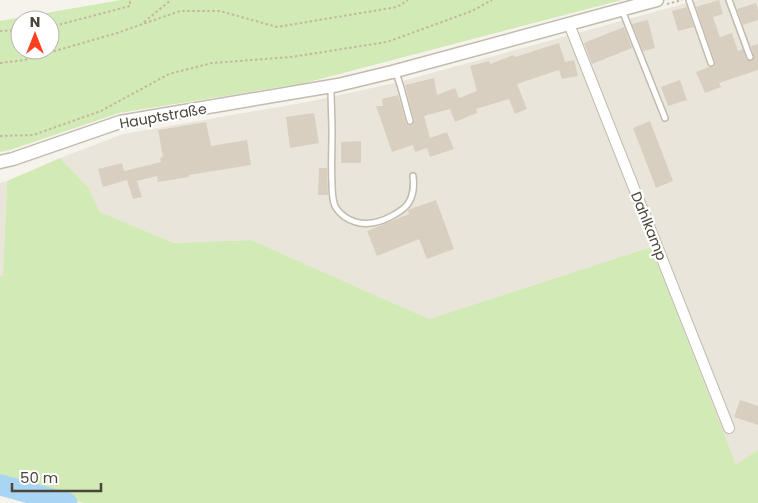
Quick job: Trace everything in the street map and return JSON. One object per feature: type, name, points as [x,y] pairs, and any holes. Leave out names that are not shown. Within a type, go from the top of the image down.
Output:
[{"type":"street","points":[[330,87],[396,71],[657,0]]},
{"type":"street","name":"Dahlkamp","points":[[569,24],[729,428]]},
{"type":"street","name":"Hauptstraße","points":[[0,162],[14,159],[120,122],[330,87]]},
{"type":"lane","points":[[689,0],[711,63]]},
{"type":"lane","points":[[729,0],[750,57]]},
{"type":"lane","points":[[622,9],[665,118]]},
{"type":"lane","points":[[396,71],[410,121]]},
{"type":"lane","points":[[330,87],[332,196],[340,213],[354,222],[368,224],[390,217],[407,205],[412,197],[414,187],[413,176]]},
{"type":"path","points":[[60,25],[130,6],[130,0]]},
{"type":"path","points":[[142,24],[172,0]]},
{"type":"path","points":[[0,64],[24,60],[117,33],[180,10],[220,10],[277,27],[397,7],[408,0]]},
{"type":"path","points":[[0,136],[33,135],[101,111],[169,74],[212,63],[291,57],[387,42],[472,11],[492,0]]},
{"type":"shaded area","points":[[698,0],[758,0],[758,450],[736,466],[651,247],[429,319],[251,240],[174,243],[100,212],[88,187],[60,158],[123,134],[307,102],[395,83]]},
{"type":"shaded area","points":[[7,181],[3,277],[0,276],[0,183]]},
{"type":"green space","points":[[121,0],[622,0],[305,83],[119,113],[0,152],[0,21],[10,19],[10,60],[60,60],[60,11]]},
{"type":"green space","points":[[60,158],[88,187],[100,212],[174,243],[251,240],[429,319],[651,247],[736,465],[758,450],[758,503],[84,503],[0,480],[0,276],[3,276],[7,181]]},
{"type":"building","points":[[719,0],[723,14],[713,17],[720,37],[732,33],[738,51],[743,49],[746,59],[749,61],[752,61],[754,57],[751,46],[758,44],[758,70],[719,83],[721,87],[705,93],[696,72],[713,67],[715,62],[696,7]]},
{"type":"building","points":[[756,3],[758,20],[743,25],[737,9]]},
{"type":"building","points":[[687,7],[694,27],[678,31],[672,11]]},
{"type":"building","points":[[648,20],[655,48],[643,51],[632,24]]},
{"type":"building","points":[[624,27],[632,48],[592,64],[584,43]]},
{"type":"building","points":[[559,43],[565,62],[574,60],[578,76],[562,79],[559,70],[517,84],[527,109],[515,114],[509,99],[476,109],[477,113],[455,122],[450,109],[424,116],[430,138],[447,132],[454,149],[430,157],[427,148],[415,152],[413,145],[392,152],[376,106],[383,106],[382,99],[398,95],[406,123],[412,125],[414,120],[405,85],[434,78],[437,95],[455,88],[459,98],[477,91],[470,66],[489,61],[490,64],[514,55],[515,57]]},
{"type":"building","points":[[680,80],[687,100],[668,106],[661,87]]},
{"type":"building","points":[[314,113],[319,143],[290,148],[286,117]]},
{"type":"building","points":[[650,121],[673,181],[656,188],[633,128]]},
{"type":"building","points":[[206,122],[211,146],[247,140],[251,165],[158,182],[157,176],[137,181],[142,197],[133,199],[127,180],[103,187],[98,169],[122,163],[124,171],[161,162],[160,158],[163,157],[158,130]]},
{"type":"building","points":[[361,141],[361,163],[341,163],[341,142]]},
{"type":"building","points":[[319,168],[327,168],[328,195],[318,195]]},
{"type":"building","points":[[436,200],[454,249],[427,259],[419,239],[377,256],[367,231],[409,214],[408,210]]},
{"type":"building","points":[[740,400],[758,406],[758,425],[734,417]]},
{"type":"waterway","points":[[0,485],[67,503]]}]
